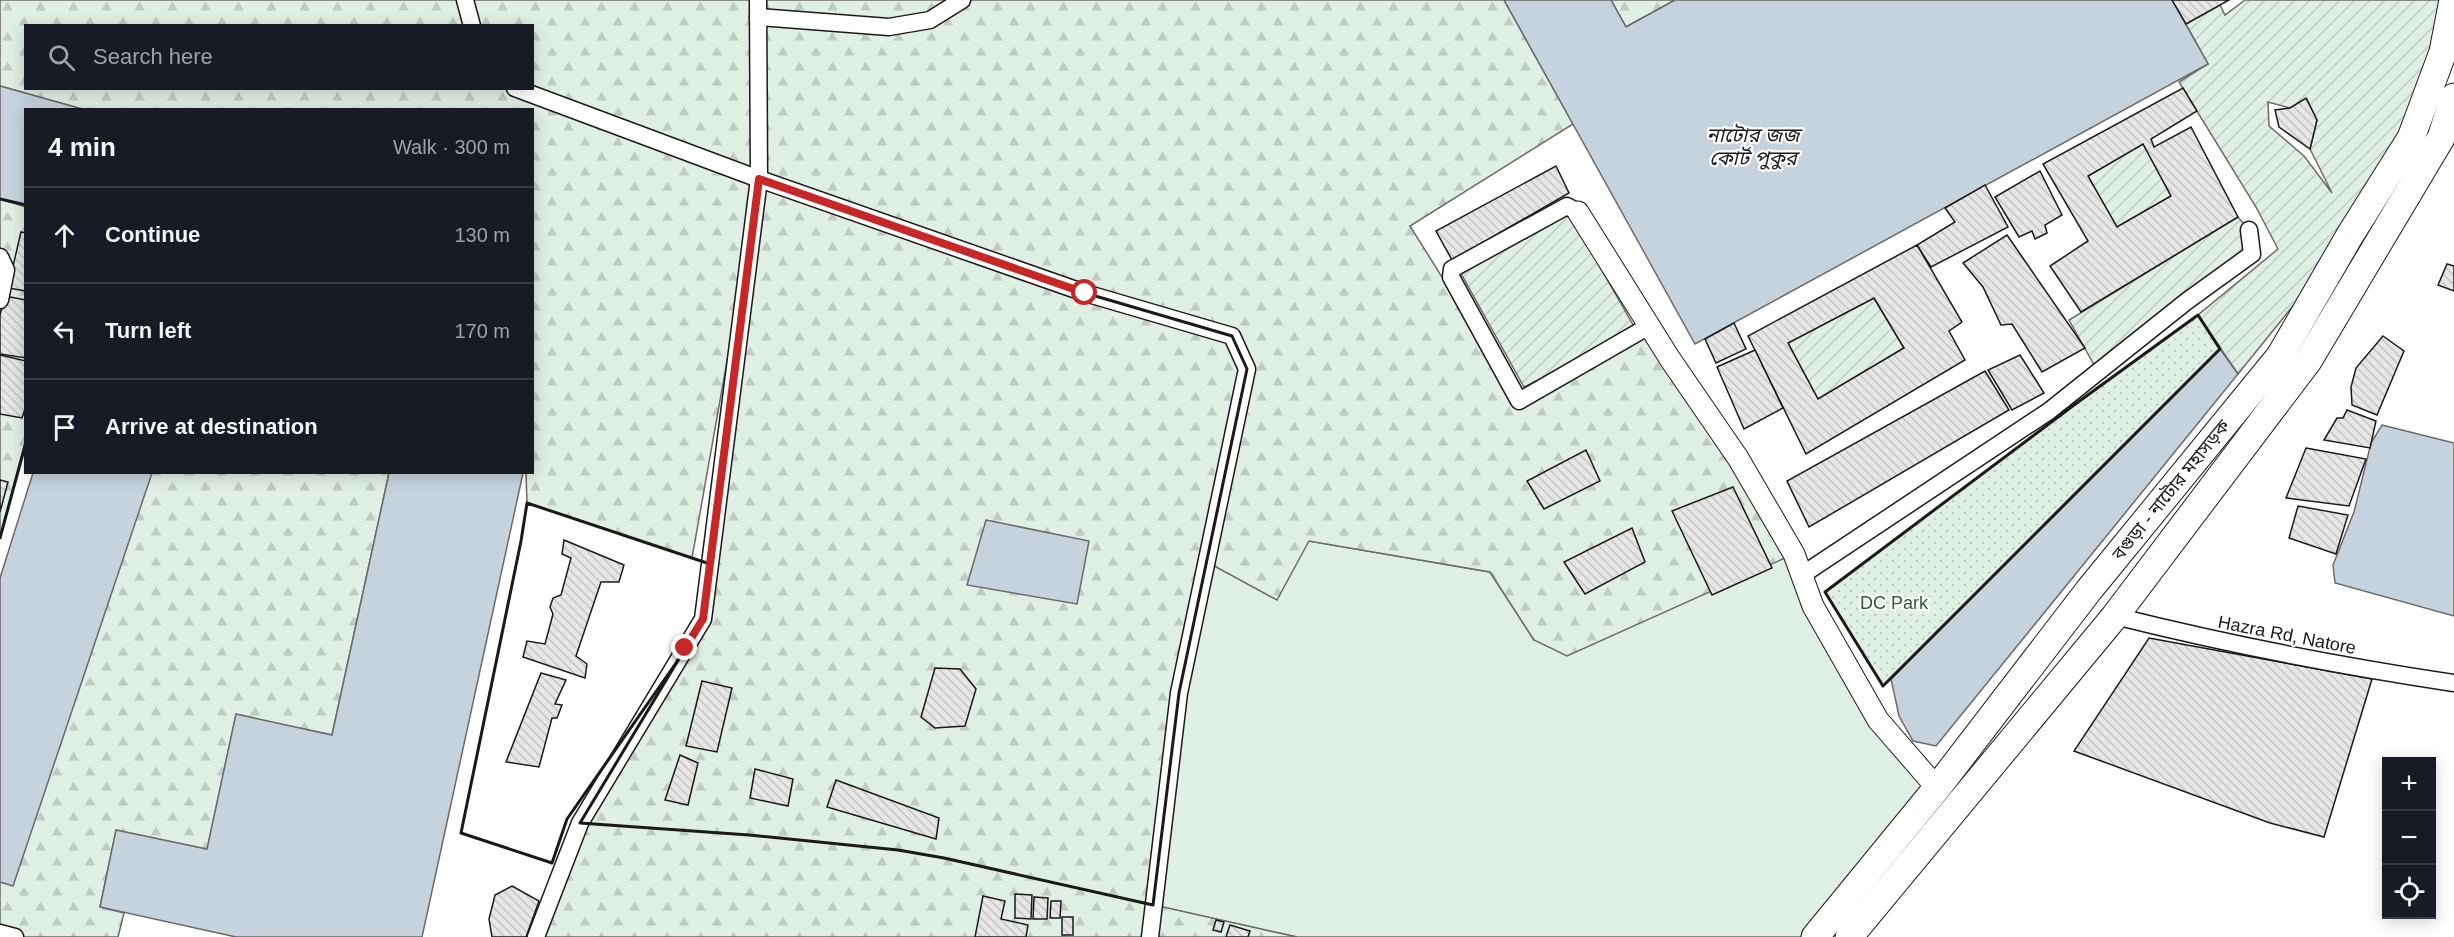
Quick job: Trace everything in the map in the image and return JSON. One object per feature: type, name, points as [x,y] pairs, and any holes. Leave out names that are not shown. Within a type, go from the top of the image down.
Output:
[{"type":"highway","name":"বগুড়া - নাটোর মহাসড়ক","points":[[1815,937],[1937,788],[2089,590],[2280,356],[2350,235],[2411,138],[2443,52],[2453,0]]},
{"type":"highway","name":"বগুড়া - নাটোর মহাসড়ক","points":[[1849,937],[2115,616],[2308,361],[2441,138],[2454,97]]},
{"type":"highway","points":[[1937,788],[1951,814]]},
{"type":"street","points":[[465,0],[471,24]]},
{"type":"street","points":[[536,937],[580,823],[703,619],[759,179],[758,8],[889,27],[930,20],[962,0]]},
{"type":"street","points":[[520,90],[759,179],[1085,293],[1232,336],[1247,369],[1179,693],[1150,937]]},
{"type":"street","points":[[1649,326],[1519,401],[1450,278],[1452,269],[1567,206],[1578,212],[1649,326],[1738,458],[1794,554],[1813,606],[1878,720],[1937,788]]},
{"type":"street","points":[[1802,575],[2049,411],[2187,301],[2252,254],[2249,230]]},
{"type":"street","points":[[0,257],[6,270],[0,300]]},
{"type":"street","name":"Hazra Rd, Natore","points":[[2115,616],[2223,642],[2367,670],[2454,683]]},
{"type":"street","points":[[0,933],[15,937]]},
{"type":"green space","points":[[0,0],[1504,0],[1573,124],[1410,226],[1519,400],[1649,326],[1794,554],[1567,656],[1534,640],[1490,572],[1309,541],[1277,600],[1207,562],[1154,905],[1297,937],[536,937],[580,823],[703,619],[756,198],[692,558],[527,503],[526,474],[534,474],[534,108],[78,108],[0,86]]},
{"type":"green space","points":[[1611,0],[1675,0],[1626,27]]},
{"type":"green space","points":[[2245,0],[2453,0],[2443,52],[2350,235],[2238,374],[2198,315],[2278,249],[2256,207],[2179,82],[2208,64],[2186,24],[2220,5],[2225,15]],"holes":[[[2307,99],[2317,120],[2310,149],[2332,193],[2304,156],[2269,126],[2268,102],[2290,108]]]},
{"type":"green space","points":[[2143,144],[2171,196],[2117,227],[2088,176]]},
{"type":"green space","points":[[0,199],[24,206],[24,447],[0,538]]},
{"type":"green space","points":[[1568,211],[1636,330],[1524,387],[1458,268]]},
{"type":"green space","points":[[2238,217],[2249,230],[2252,254],[2098,372],[2069,320]]},
{"type":"green space","points":[[1874,298],[1904,348],[1818,399],[1788,343]]},
{"type":"green space","name":"DC Park","points":[[2198,315],[2220,349],[1883,686],[1825,592]]},
{"type":"green space","points":[[135,474],[389,474],[332,735],[236,715],[207,850],[116,831],[100,907],[124,913],[118,937],[0,937],[0,882],[13,885]]},
{"type":"green space","points":[[1309,541],[1490,572],[1534,640],[1794,554],[1878,720],[1937,788],[1815,937],[1297,937],[1153,905],[1207,561]]},
{"type":"water","name":"নাটোর জজ কোর্ট পুকুর","points":[[1504,0],[1611,0],[1626,27],[1675,0],[2172,0],[2208,64],[1695,344]]},
{"type":"water","points":[[0,86],[78,108],[24,108],[24,205],[0,199]]},
{"type":"water","points":[[2220,349],[2238,374],[1936,746],[1913,741],[1899,716],[1891,679]]},
{"type":"water","points":[[2382,425],[2454,443],[2454,616],[2335,583],[2333,565],[2354,512],[2371,443]]},
{"type":"water","points":[[33,474],[152,474],[13,886],[0,882],[0,578]]},
{"type":"water","points":[[389,474],[523,474],[422,937],[236,937],[100,907],[116,830],[207,849],[236,714],[332,735]]},
{"type":"water","points":[[986,520],[1089,541],[1077,604],[967,585]]},
{"type":"building","points":[[2172,0],[2229,0],[2186,24]]},
{"type":"building","points":[[2183,88],[2197,111],[2151,139],[2154,147],[2191,127],[2238,217],[2081,312],[2050,266],[2088,241],[2043,164]],"holes":[[[2143,144],[2171,196],[2117,227],[2088,176]]]},
{"type":"building","points":[[2306,98],[2317,120],[2310,149],[2279,127],[2275,110],[2290,108]]},
{"type":"building","points":[[1556,166],[1569,193],[1452,260],[1436,231]]},
{"type":"building","points":[[2040,171],[2062,215],[2045,225],[2047,233],[2035,239],[2032,231],[2019,237],[1995,197]]},
{"type":"building","points":[[1985,185],[2008,227],[1931,267],[1917,245],[1955,222],[1945,208]]},
{"type":"building","points":[[21,232],[24,233],[24,291],[8,288]]},
{"type":"building","points":[[2007,235],[2085,348],[2042,372],[2012,324],[2001,325],[1983,287],[1963,263]]},
{"type":"building","points":[[1917,245],[1962,322],[1949,331],[1965,360],[1806,454],[1748,336]],"holes":[[[1874,298],[1904,348],[1818,399],[1788,343]]]},
{"type":"building","points":[[2447,264],[2454,266],[2454,291],[2438,285]]},
{"type":"building","points":[[5,296],[24,300],[24,358],[0,354],[0,315]]},
{"type":"building","points":[[1734,323],[1746,349],[1716,363],[1705,339]]},
{"type":"building","points":[[2383,336],[2404,351],[2377,415],[2352,405],[2351,387],[2356,368]]},
{"type":"building","points":[[1755,350],[1783,408],[1744,429],[1717,367]]},
{"type":"building","points":[[0,355],[24,361],[24,412],[22,418],[0,414]]},
{"type":"building","points":[[2020,355],[2044,393],[2012,410],[1988,370]]},
{"type":"building","points":[[1985,371],[2009,410],[1809,527],[1787,481]]},
{"type":"building","points":[[2347,410],[2376,421],[2370,448],[2324,440],[2337,418],[2343,418]]},
{"type":"building","points":[[2306,448],[2366,459],[2349,506],[2286,498]]},
{"type":"building","points":[[1586,450],[1600,481],[1544,509],[1527,481]]},
{"type":"building","points":[[0,480],[8,482],[0,512]]},
{"type":"building","points":[[1733,487],[1772,568],[1712,595],[1672,511]]},
{"type":"building","points":[[2298,506],[2348,515],[2336,554],[2289,538]]},
{"type":"building","points":[[1632,528],[1645,562],[1585,594],[1564,562]]},
{"type":"building","points":[[564,540],[624,565],[619,582],[601,582],[576,656],[587,664],[585,678],[523,657],[527,641],[545,644],[553,614],[550,607],[553,598],[561,595],[571,558],[562,554]]},
{"type":"building","points":[[2149,638],[2372,679],[2324,837],[2270,823],[2074,751]]},
{"type":"building","points":[[935,668],[960,669],[976,689],[965,726],[935,728],[921,717]]},
{"type":"building","points":[[541,673],[566,680],[555,704],[562,705],[557,718],[552,718],[539,767],[506,762]]},
{"type":"building","points":[[702,681],[732,688],[717,752],[686,746]]},
{"type":"building","points":[[680,755],[698,763],[688,805],[665,800]]},
{"type":"building","points":[[755,769],[793,779],[788,806],[750,798]]},
{"type":"building","points":[[836,780],[939,818],[936,839],[827,807]]},
{"type":"building","points":[[512,886],[539,901],[526,937],[492,937],[489,919],[495,895]]},
{"type":"building","points":[[1015,894],[1032,895],[1031,919],[1015,918]]},
{"type":"building","points":[[983,896],[1005,901],[1001,919],[1028,925],[1026,937],[975,937]]},
{"type":"building","points":[[1034,897],[1048,898],[1047,919],[1033,919]]},
{"type":"building","points":[[1051,901],[1061,901],[1060,918],[1050,918]]},
{"type":"building","points":[[1062,917],[1073,917],[1073,935],[1062,935]]},
{"type":"building","points":[[1216,920],[1224,922],[1221,932],[1213,930]]},
{"type":"building","points":[[1230,925],[1250,931],[1248,937],[1226,937]]},
{"type":"wall","points":[[759,179],[1085,293],[1232,336],[1247,369],[1179,693],[1153,905],[944,858],[898,850],[749,835],[580,823],[703,619],[759,179]]},
{"type":"wall","points":[[0,199],[24,205]]},
{"type":"wall","points":[[2198,315],[2220,349],[1883,686],[1825,592],[2198,315]]},
{"type":"wall","points":[[0,538],[24,449]]},
{"type":"wall","points":[[527,503],[710,564],[703,619],[676,663],[567,819],[552,863],[461,833],[527,503]]},
{"type":"route","points":[[685,648],[703,619],[759,179],[1085,293]]}]
